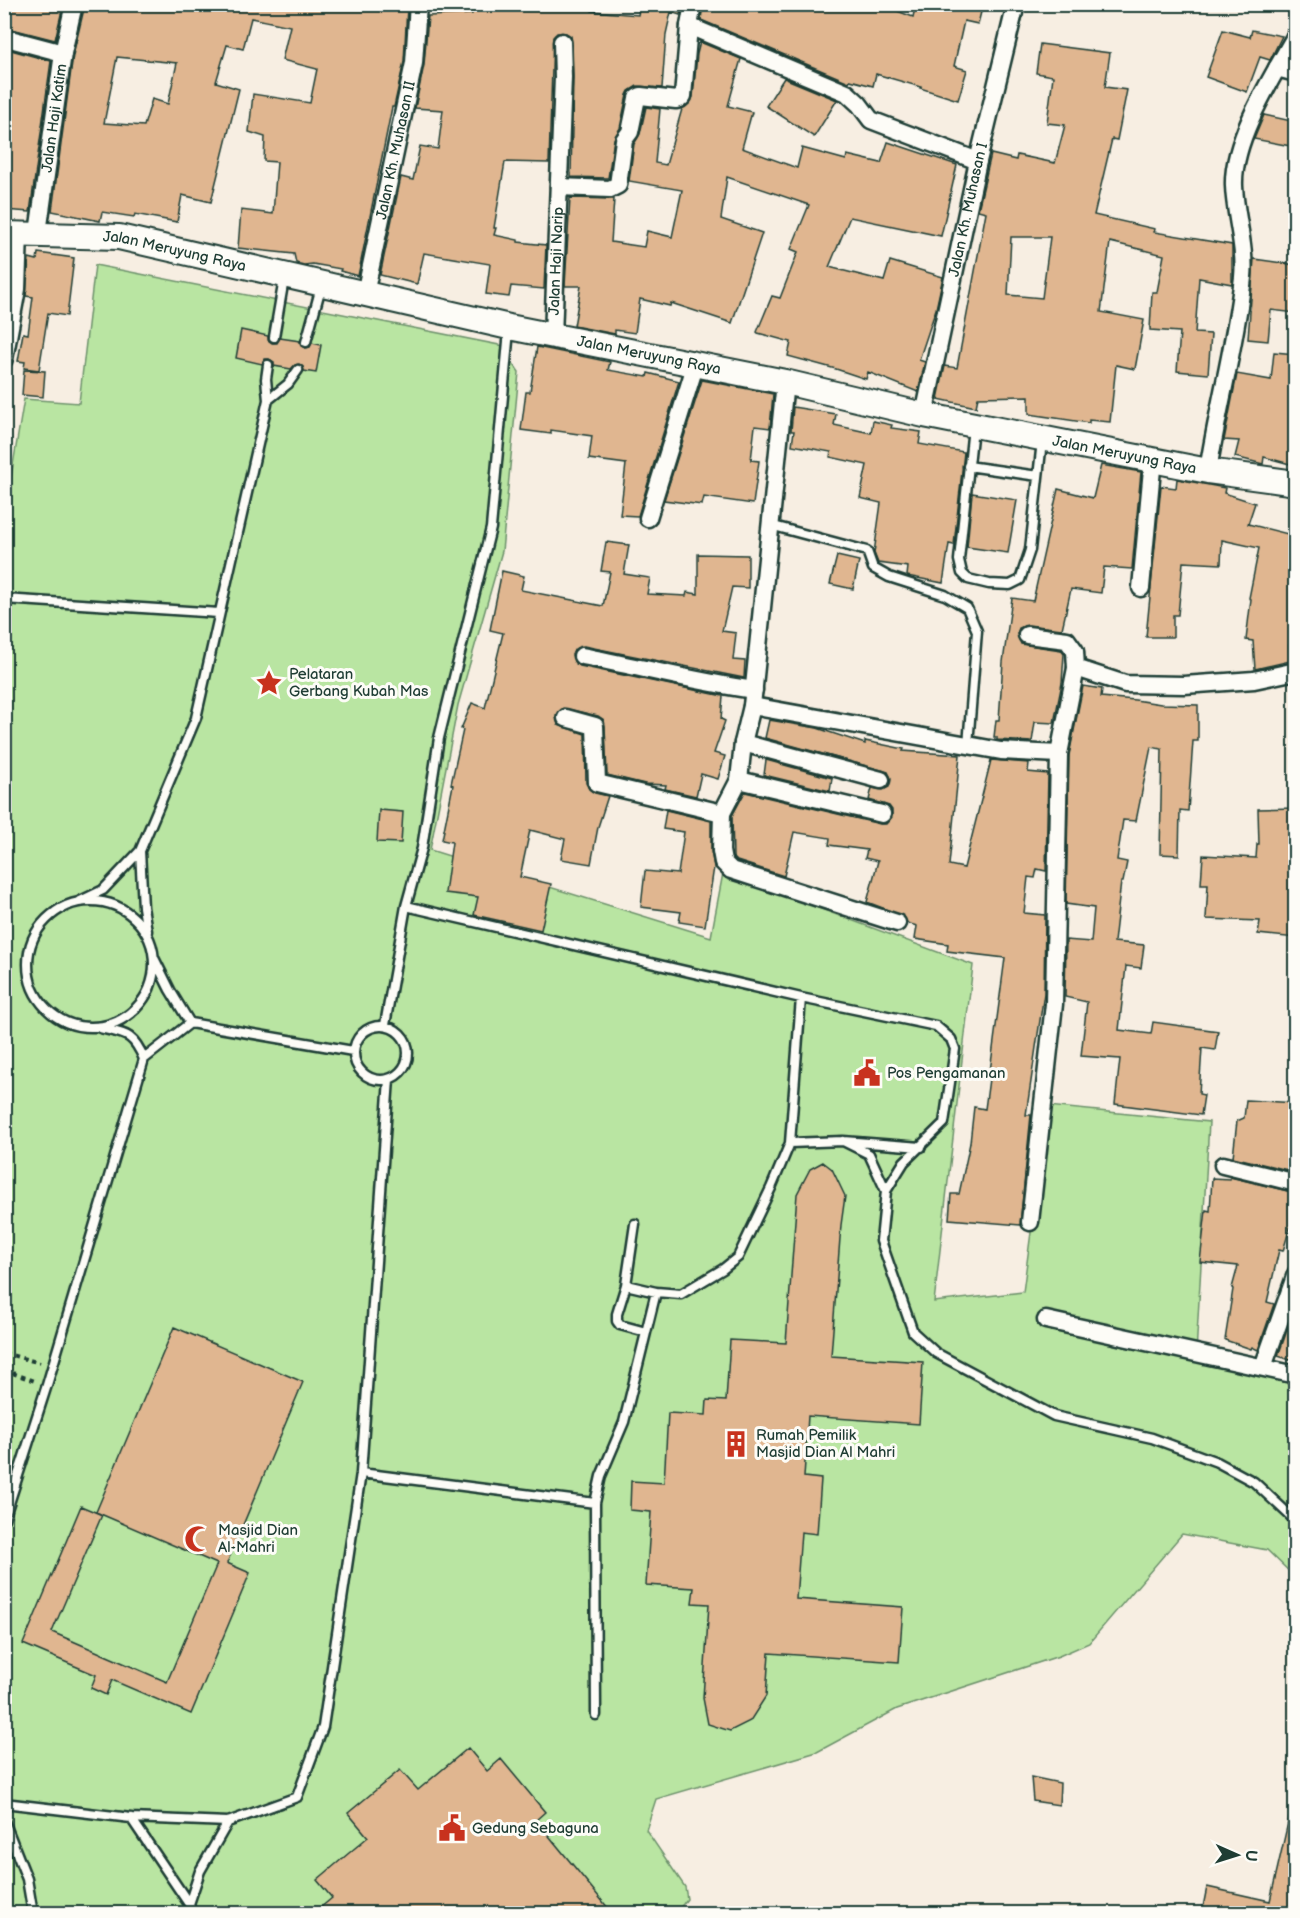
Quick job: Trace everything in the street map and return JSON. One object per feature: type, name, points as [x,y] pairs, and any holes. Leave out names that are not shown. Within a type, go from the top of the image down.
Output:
[{"type":"main road","name":"Jalan Meruyung Raya","points":[[21,234],[119,237],[509,327],[696,363],[924,415],[1153,458],[1209,471],[1296,483]]},
{"type":"street","name":"Jalan Haji Katim","points":[[4,359],[17,289],[21,234],[74,4]]},
{"type":"street","name":"Jalan Kh. Muhasan II","points":[[365,294],[414,63],[418,4]]},
{"type":"street","points":[[558,187],[610,189],[618,185],[624,140],[630,132],[637,98],[641,96],[676,100],[683,96],[693,4]]},
{"type":"street","name":"Jalan Kh. Muhasan I","points":[[924,415],[1014,5]]},
{"type":"street","points":[[689,26],[847,93],[860,104],[871,120],[978,161]]},
{"type":"street","points":[[1209,471],[1239,313],[1243,273],[1242,238],[1233,185],[1239,151],[1256,106],[1296,35]]},
{"type":"street","points":[[14,40],[63,53]]},
{"type":"street","name":"Jalan Haji Narip","points":[[553,336],[562,42]]},
{"type":"street","points":[[1277,68],[1296,73]]},
{"type":"street","points":[[648,518],[696,363]]},
{"type":"street","points":[[785,382],[753,698],[743,743],[739,780],[722,813],[723,862],[731,870],[897,923]]},
{"type":"street","points":[[1142,588],[1153,458]]},
{"type":"street","points":[[1028,635],[1067,640],[1075,651],[1076,668],[1059,754],[1054,1004],[1030,1222]]},
{"type":"street","points":[[582,656],[631,665],[753,698],[968,745],[1001,751],[1059,754]]},
{"type":"street","points":[[1076,668],[1125,684],[1172,685],[1254,680],[1296,671]]},
{"type":"street","points":[[566,718],[595,726],[597,783],[722,813]]},
{"type":"street","points":[[743,743],[880,780]]},
{"type":"street","points":[[739,780],[882,814]]},
{"type":"street","points":[[1223,1165],[1296,1183]]},
{"type":"street","points":[[1263,1367],[1296,1274]]},
{"type":"street","points":[[1046,1320],[1296,1375]]},
{"type":"lane","points":[[274,337],[285,276]]},
{"type":"lane","points":[[306,342],[322,284]]},
{"type":"lane","points":[[385,1025],[406,906],[422,848],[439,738],[491,528],[509,327]]},
{"type":"lane","points":[[144,1059],[138,1044],[126,1034],[100,1028],[75,1026],[53,1016],[37,998],[28,974],[29,950],[39,927],[57,910],[80,902],[103,890],[140,851],[196,718],[268,400],[266,379],[268,365]]},
{"type":"lane","points":[[268,400],[288,384],[298,370]]},
{"type":"lane","points":[[973,424],[959,560],[962,573],[968,579],[989,584],[1010,585],[1020,580],[1030,550],[1042,438]]},
{"type":"lane","points":[[968,466],[1038,476]]},
{"type":"lane","points":[[770,525],[867,551],[873,568],[889,577],[945,595],[967,608],[976,631],[968,745]]},
{"type":"lane","points":[[4,599],[219,613]]},
{"type":"lane","points":[[140,851],[142,907],[147,934],[154,957],[190,1023]]},
{"type":"lane","points":[[80,902],[100,901],[119,907],[135,918],[147,934]]},
{"type":"lane","points":[[406,906],[801,998],[936,1026],[951,1039],[955,1048],[944,1123],[904,1162],[886,1191],[881,1241],[913,1332],[936,1353],[1054,1416],[1152,1438],[1217,1462],[1254,1482],[1296,1521]]},
{"type":"lane","points":[[100,1028],[123,1020],[141,1004],[152,982],[154,957]]},
{"type":"lane","points":[[626,1285],[656,1292],[681,1294],[723,1269],[738,1257],[790,1143],[801,998]]},
{"type":"lane","points":[[4,1519],[47,1385],[144,1059],[190,1023],[353,1051]]},
{"type":"lane","points":[[385,1025],[398,1031],[407,1043],[408,1057],[402,1071],[389,1079],[375,1080],[363,1074],[355,1064],[353,1051],[359,1035],[371,1026],[385,1025]]},
{"type":"lane","points":[[4,1803],[131,1818],[228,1822],[297,1797],[323,1727],[361,1473],[389,1079]]},
{"type":"lane","points":[[790,1143],[843,1141],[921,1146]]},
{"type":"lane","points":[[843,1141],[869,1154],[886,1191]]},
{"type":"lane","points":[[635,1224],[626,1285],[617,1321],[620,1325],[646,1332]]},
{"type":"lane","points":[[596,1715],[595,1503],[601,1476],[624,1422],[656,1292]]},
{"type":"lane","points":[[361,1473],[595,1503]]},
{"type":"lane","points":[[131,1818],[189,1904],[192,1914]]},
{"type":"lane","points":[[4,1821],[27,1879],[33,1914]]},
{"type":"lane","points":[[189,1904],[200,1871],[228,1822]]},
{"type":"path","points":[[4,1353],[52,1367]]},
{"type":"path","points":[[4,1370],[47,1385]]},
{"type":"green space","points":[[95,265],[504,346],[519,372],[502,551],[458,705],[430,850],[711,937],[723,873],[973,965],[934,1302],[1023,1292],[1048,1106],[1209,1122],[1196,1354],[1295,1378],[1295,1577],[1267,1550],[1182,1534],[1089,1643],[1059,1656],[897,1709],[817,1752],[656,1799],[646,1830],[685,1887],[687,1899],[676,1913],[5,1914],[5,513],[24,399],[79,403]]},
{"type":"building","points":[[9,4],[61,4],[63,6],[55,40],[16,30],[11,30],[4,36],[4,11],[7,11]]},
{"type":"building","points":[[96,4],[393,4],[407,7],[404,62],[394,107],[392,107],[358,276],[340,271],[341,269],[296,263],[294,254],[238,248],[241,210],[273,214],[277,162],[264,161],[265,137],[249,132],[253,94],[310,103],[317,69],[282,60],[290,26],[251,18],[243,49],[227,45],[216,82],[239,89],[211,202],[182,195],[177,222],[135,214],[134,217],[102,212],[100,221],[52,211],[73,55],[84,9],[94,10]],"holes":[[[117,57],[177,63],[168,104],[152,99],[144,126],[104,123]]]},
{"type":"building","points":[[472,4],[592,4],[592,11],[638,15],[640,4],[682,4],[680,15],[671,12],[666,34],[662,88],[637,86],[627,95],[620,128],[614,139],[608,178],[571,177],[572,42],[571,36],[566,33],[557,33],[553,37],[549,163],[505,162],[494,228],[496,228],[494,235],[518,240],[518,242],[546,245],[544,289],[511,286],[509,297],[486,294],[490,264],[424,253],[417,284],[380,275],[401,177],[413,180],[420,146],[438,149],[443,110],[415,108],[424,65],[428,16],[472,14]]},
{"type":"building","points":[[703,4],[879,4],[913,17],[916,4],[983,4],[978,24],[964,21],[954,66],[967,70],[958,100],[876,74],[873,86],[850,80],[849,82],[701,20]]},
{"type":"building","points":[[1223,30],[1250,37],[1252,30],[1282,36],[1270,60],[1260,57],[1247,92],[1206,77]]},
{"type":"building","points":[[700,42],[741,59],[728,106],[752,112],[742,148],[797,168],[802,148],[846,160],[847,155],[881,163],[888,142],[957,165],[941,236],[850,217],[829,267],[884,281],[890,261],[943,277],[936,309],[919,360],[925,362],[918,392],[868,372],[866,379],[788,356],[791,342],[757,332],[772,296],[780,298],[798,252],[791,249],[809,205],[727,177],[721,219],[762,233],[732,323],[671,303],[670,306],[640,299],[635,333],[615,330],[615,334],[574,326],[581,286],[565,286],[570,198],[614,199],[611,242],[644,247],[647,231],[672,237],[682,190],[629,181],[634,144],[640,134],[646,107],[660,109],[655,163],[666,165],[682,109],[690,103],[693,97]]},
{"type":"building","points":[[4,44],[11,50],[51,61],[30,212],[4,210]]},
{"type":"building","points":[[1040,44],[1110,53],[1105,87],[1127,90],[1117,140],[1112,139],[1094,215],[1155,229],[1154,232],[1232,245],[1232,284],[1199,278],[1195,333],[1211,334],[1208,374],[1177,371],[1180,332],[1150,330],[1152,292],[1157,292],[1164,255],[1110,242],[1101,312],[1144,320],[1135,369],[1116,365],[1110,422],[1089,420],[1089,423],[1029,414],[1029,396],[978,397],[976,407],[938,399],[945,366],[957,368],[986,212],[978,210],[991,154],[1016,160],[1017,155],[1055,163],[1065,125],[1047,123],[1053,76],[1036,73]],"holes":[[[1011,237],[1050,237],[1042,298],[1008,295]]]},
{"type":"building","points":[[784,78],[837,100],[814,137],[766,106]]},
{"type":"building","points":[[1264,115],[1296,122],[1296,147],[1254,139]]},
{"type":"building","points":[[38,253],[74,258],[67,316],[48,313],[39,370],[24,368],[25,362],[18,361],[23,333],[28,334],[33,297],[26,296],[29,258],[37,260]]},
{"type":"building","points":[[1254,259],[1296,265],[1296,313],[1271,310],[1268,341],[1248,339]]},
{"type":"building","points":[[241,330],[268,336],[268,340],[272,343],[277,343],[280,338],[300,341],[301,346],[305,348],[310,347],[312,343],[321,345],[316,373],[304,371],[299,364],[291,369],[274,366],[274,362],[269,359],[265,359],[262,364],[236,358]]},
{"type":"building","points":[[537,347],[610,362],[608,370],[647,377],[648,373],[679,381],[638,516],[620,515],[626,464],[589,459],[592,436],[551,430],[551,434],[521,430],[526,392],[530,392]]},
{"type":"building","points":[[1274,352],[1296,354],[1296,445],[1290,464],[1264,457],[1263,464],[1235,457],[1239,441],[1224,440],[1237,374],[1271,380]]},
{"type":"building","points":[[24,370],[45,371],[43,397],[22,395]]},
{"type":"building","points":[[702,380],[773,394],[770,428],[755,426],[751,460],[759,461],[753,504],[704,497],[702,505],[664,500]]},
{"type":"building","points":[[793,407],[836,414],[834,425],[871,433],[873,421],[892,425],[891,428],[921,432],[919,444],[964,452],[954,545],[949,544],[943,583],[907,576],[908,567],[878,563],[874,553],[881,503],[860,498],[867,465],[830,457],[831,452],[792,445]]},
{"type":"building","points":[[1101,465],[1141,472],[1132,569],[1104,567],[1101,593],[1071,589],[1062,629],[1028,625],[1019,628],[1017,634],[1021,644],[1061,650],[1064,654],[1062,683],[1054,723],[1035,722],[1032,742],[997,740],[997,737],[994,737],[996,720],[999,720],[1003,662],[1012,598],[1033,601],[1058,489],[1093,498]]},
{"type":"building","points":[[1177,479],[1225,488],[1224,493],[1255,503],[1248,524],[1296,536],[1296,646],[1289,645],[1290,661],[1255,669],[1253,641],[1246,640],[1251,599],[1249,598],[1259,548],[1222,540],[1221,564],[1183,562],[1178,615],[1173,615],[1173,637],[1146,637],[1161,486],[1176,488]]},
{"type":"building","points":[[972,493],[1017,500],[1008,553],[967,547]]},
{"type":"building","points":[[606,542],[629,545],[624,574],[650,578],[647,594],[686,596],[687,592],[698,594],[698,554],[748,555],[748,588],[732,587],[722,631],[736,633],[733,660],[745,661],[744,678],[584,646],[575,649],[572,655],[575,663],[580,666],[723,696],[721,719],[725,721],[714,753],[725,756],[718,779],[701,774],[696,796],[665,789],[666,785],[645,784],[607,775],[604,720],[598,716],[563,708],[556,716],[558,725],[585,734],[586,783],[589,789],[608,796],[598,827],[591,864],[561,859],[565,839],[530,830],[520,877],[551,884],[541,930],[474,915],[478,897],[445,893],[452,842],[442,840],[463,730],[461,729],[472,703],[485,708],[503,633],[490,630],[502,571],[524,576],[521,590],[603,606],[610,572],[601,571]]},
{"type":"building","points":[[837,556],[859,561],[853,589],[830,584]]},
{"type":"building","points":[[1083,686],[1102,689],[1101,697],[1161,704],[1198,705],[1198,741],[1193,741],[1188,811],[1180,810],[1179,855],[1160,854],[1162,749],[1151,747],[1136,821],[1123,820],[1117,860],[1127,862],[1123,882],[1121,882],[1114,942],[1144,945],[1141,968],[1126,966],[1119,1030],[1151,1034],[1153,1022],[1218,1031],[1215,1050],[1202,1048],[1199,1094],[1204,1095],[1201,1115],[1115,1104],[1120,1059],[1081,1056],[1087,1002],[1065,997],[1066,940],[1091,942],[1094,908],[1066,904],[1069,755]]},
{"type":"building","points":[[769,720],[817,728],[865,744],[865,741],[904,749],[903,751],[960,755],[949,865],[964,868],[991,760],[1029,763],[1028,772],[1048,774],[1046,871],[1037,869],[1035,878],[1028,877],[1024,913],[1045,915],[1044,993],[1026,1115],[1031,1115],[1020,1225],[949,1219],[951,1194],[959,1194],[970,1143],[974,1107],[985,1109],[1005,958],[947,951],[948,944],[915,939],[917,926],[907,923],[904,916],[867,902],[878,861],[865,858],[867,850],[829,845],[830,838],[794,832],[784,876],[737,861],[733,857],[732,816],[745,792],[880,824],[886,824],[892,817],[892,810],[889,806],[869,800],[872,788],[883,790],[889,787],[891,778],[888,772],[765,738]]},
{"type":"building","points":[[766,760],[832,778],[830,791],[764,775]]},
{"type":"building","points":[[1296,808],[1296,938],[1258,934],[1260,921],[1206,919],[1208,884],[1201,884],[1203,855],[1256,858],[1257,844],[1259,844],[1258,809]]},
{"type":"building","points":[[379,810],[403,812],[401,843],[377,842]]},
{"type":"building","points":[[666,810],[711,821],[711,851],[714,867],[705,926],[679,922],[681,912],[641,907],[645,871],[678,874],[684,832],[663,829]]},
{"type":"building","points":[[1246,1100],[1296,1103],[1296,1172],[1233,1157],[1237,1121],[1244,1118]]},
{"type":"building","name":"Rumah Pemilik Masjid Dian Al Mahri","points":[[823,1162],[832,1169],[845,1196],[831,1356],[923,1362],[919,1424],[808,1416],[804,1477],[821,1479],[817,1534],[801,1532],[796,1599],[903,1607],[899,1662],[769,1653],[766,1696],[750,1721],[730,1731],[708,1724],[703,1698],[709,1604],[692,1603],[694,1588],[646,1585],[651,1512],[630,1510],[631,1481],[664,1483],[668,1413],[706,1415],[707,1400],[726,1401],[730,1340],[786,1343],[797,1194],[810,1169]]},
{"type":"building","points":[[1230,1177],[1296,1193],[1296,1225],[1291,1224],[1283,1251],[1279,1250],[1267,1302],[1274,1304],[1258,1350],[1225,1340],[1232,1288],[1238,1266],[1200,1262],[1206,1210],[1210,1211],[1212,1178],[1230,1179]]},
{"type":"building","points":[[1294,1311],[1296,1311],[1296,1362],[1278,1356]]},
{"type":"building","name":"Masjid Dian Al-Mahri","points":[[174,1327],[303,1382],[227,1563],[250,1573],[191,1714],[112,1680],[106,1695],[91,1688],[96,1675],[23,1644],[81,1506],[102,1515],[52,1632],[167,1682],[217,1564],[96,1512]]},
{"type":"building","name":"Gedung Sebaguna","points":[[468,1748],[487,1771],[501,1759],[545,1812],[536,1820],[613,1914],[313,1914],[332,1898],[317,1880],[368,1837],[348,1813],[400,1770],[418,1790]]},
{"type":"building","points":[[1031,1777],[1060,1783],[1059,1805],[1033,1801]]},
{"type":"building","points":[[1289,1818],[1296,1819],[1296,1914],[1234,1914],[1203,1907],[1207,1887],[1270,1901]]},
{"type":"place","name":"Pelataran Gerbang Kubah Mas","points":[[269,683]]},
{"type":"place","name":"Pos Pengamanan","points":[[867,1073]]},
{"type":"place","name":"Rumah Pemilik Masjid Dian Al Mahri","points":[[736,1444]]},
{"type":"place","name":"Masjid Dian Al-Mahri","points":[[198,1539]]},
{"type":"place","name":"Gedung Sebaguna","points":[[452,1828]]}]
